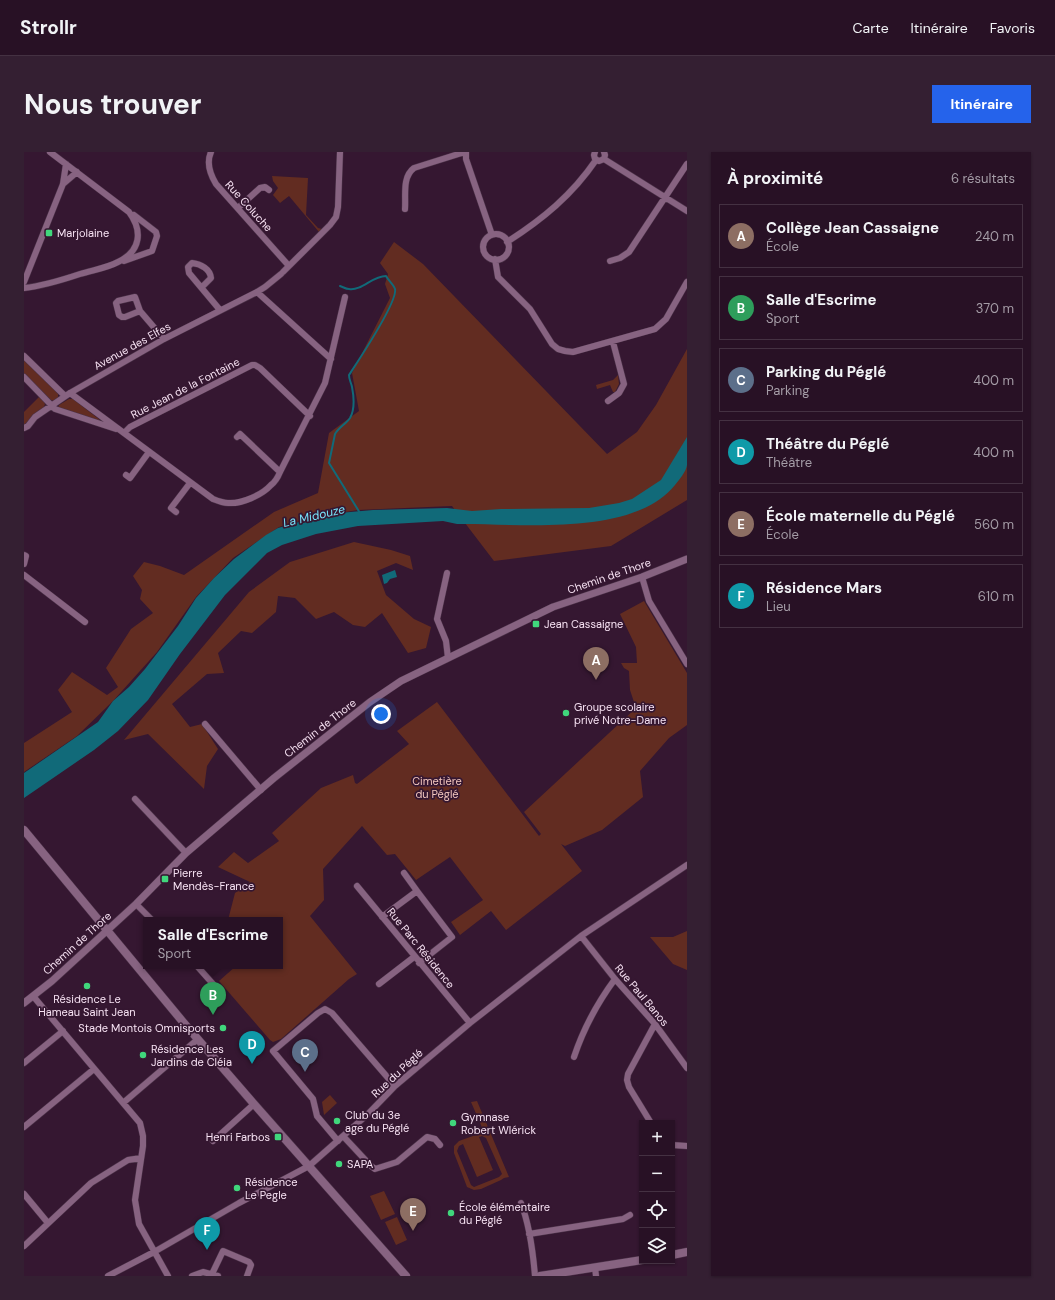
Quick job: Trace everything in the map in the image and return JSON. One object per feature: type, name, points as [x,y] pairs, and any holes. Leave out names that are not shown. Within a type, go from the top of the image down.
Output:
[{"type":"main road","points":[[24,830],[198,1040],[406,1276]]},
{"type":"main road","points":[[675,1254],[687,1252]]},
{"type":"main road","points":[[540,1276],[639,1260]]},
{"type":"street","points":[[24,288],[39,286],[151,252],[154,248],[157,236],[156,232],[50,152]]},
{"type":"street","name":"Rue Coluche","points":[[211,152],[209,160],[212,178],[216,184],[289,266]]},
{"type":"street","name":"Avenue des Elfes","points":[[24,428],[28,426],[35,417],[68,394],[164,339],[257,292],[282,273],[330,225],[336,217],[338,207],[340,152]]},
{"type":"street","points":[[405,209],[406,178],[409,172],[414,168],[466,152],[466,159],[492,235]]},
{"type":"street","points":[[595,152],[594,157],[596,160]]},
{"type":"street","points":[[596,160],[601,161],[604,155],[687,211]]},
{"type":"street","points":[[507,242],[550,212],[577,185],[596,160]]},
{"type":"street","points":[[24,282],[63,184],[66,164]]},
{"type":"street","points":[[610,261],[620,258],[629,252],[687,164]]},
{"type":"street","points":[[63,184],[77,172]]},
{"type":"street","points":[[238,208],[260,188],[265,187],[268,190]]},
{"type":"street","points":[[118,263],[130,254],[135,247],[139,235],[137,224],[129,212]]},
{"type":"street","points":[[492,235],[501,235],[507,242],[507,253],[502,258],[495,259],[488,257],[485,254],[483,246],[485,239],[492,235]]},
{"type":"street","points":[[495,259],[498,277],[530,309],[547,338],[558,349],[564,351],[573,352],[655,329],[666,319],[687,282]]},
{"type":"street","points":[[202,287],[220,310]]},
{"type":"street","points":[[257,292],[331,359]]},
{"type":"street","points":[[24,356],[68,394],[190,483],[213,499],[221,502],[235,503],[263,492],[273,484],[310,416],[325,384],[345,297]]},
{"type":"street","points":[[140,311],[164,339]]},
{"type":"street","points":[[608,401],[619,393],[624,384],[613,342]]},
{"type":"street","name":"Rue Jean de la Fontaine","points":[[122,432],[252,365],[260,368],[310,416]]},
{"type":"street","points":[[24,377],[55,409],[122,432]]},
{"type":"street","points":[[237,437],[240,434],[280,472]]},
{"type":"street","points":[[126,475],[130,478],[149,452]]},
{"type":"street","points":[[176,512],[172,508],[190,483]]},
{"type":"street","points":[[24,555],[26,556],[24,564]]},
{"type":"street","name":"Chemin de Thore","points":[[24,1003],[34,996],[136,904],[186,853],[370,702],[401,681],[549,609],[642,577],[687,559]]},
{"type":"street","points":[[448,573],[437,619],[446,641],[448,658]]},
{"type":"street","points":[[24,575],[85,622]]},
{"type":"street","points":[[642,577],[649,600],[687,664]]},
{"type":"street","points":[[205,724],[261,790]]},
{"type":"street","points":[[135,799],[186,853]]},
{"type":"street","name":"Rue du Péglé","points":[[109,1276],[239,1203],[309,1166],[368,1114],[395,1086],[470,1023],[581,936],[687,865]]},
{"type":"street","points":[[404,874],[451,931],[452,937],[420,963]]},
{"type":"street","name":"Rue Parc Résidence","points":[[357,886],[470,1023]]},
{"type":"street","points":[[382,917],[417,890]]},
{"type":"street","points":[[136,904],[149,917]]},
{"type":"street","name":"Rue Paul Banos","points":[[581,936],[615,979],[655,1024],[687,1068]]},
{"type":"street","points":[[379,984],[414,956]]},
{"type":"street","points":[[200,969],[213,984]]},
{"type":"street","points":[[574,1057],[580,1041],[608,988],[615,979]]},
{"type":"street","points":[[34,996],[140,1123],[143,1136],[142,1158],[135,1200],[139,1224],[168,1276]]},
{"type":"street","points":[[338,1141],[317,1116],[313,1099],[273,1051],[318,1012],[325,1009],[332,1013],[395,1086]]},
{"type":"street","points":[[649,1120],[629,1087],[627,1080],[628,1074],[655,1024]]},
{"type":"street","points":[[24,1063],[63,1031]]},
{"type":"street","points":[[123,1103],[198,1040]]},
{"type":"street","points":[[24,1127],[94,1069]]},
{"type":"street","points":[[213,1141],[254,1104]]},
{"type":"street","points":[[343,1136],[370,1166],[375,1169],[397,1162],[426,1137],[435,1139],[440,1145]]},
{"type":"street","points":[[675,1146],[687,1146]]},
{"type":"street","points":[[24,1246],[91,1183],[128,1160],[142,1158]]},
{"type":"street","points":[[24,1194],[48,1223]]},
{"type":"street","points":[[521,1203],[529,1234],[535,1276]]},
{"type":"street","points":[[529,1234],[623,1219],[630,1215]]},
{"type":"street","points":[[192,1276],[203,1272],[215,1275],[222,1251],[249,1262],[251,1268],[247,1276]]},
{"type":"street","points":[[595,1267],[596,1276]]},
{"type":"green space","points":[[272,176],[308,178],[306,215],[318,228],[322,229],[319,232],[289,196],[280,203],[273,195],[278,188],[273,181]]},
{"type":"green space","points":[[394,242],[423,264],[607,454],[637,432],[656,405],[687,349],[687,500],[611,546],[494,561],[452,506],[358,510],[314,517],[279,527],[233,558],[196,597],[157,652],[113,701],[77,736],[24,772],[24,743],[72,712],[58,690],[72,672],[107,695],[118,687],[106,668],[131,629],[153,613],[140,599],[142,590],[133,576],[144,562],[184,575],[274,512],[318,493],[329,433],[359,411],[352,373],[390,298],[385,284],[388,274],[380,263]]},
{"type":"green space","points":[[24,359],[54,389],[58,394],[58,398],[54,401],[51,400],[24,374]]},
{"type":"green space","points":[[618,375],[619,384],[615,392],[613,392],[610,385],[597,389],[596,385],[613,380]]},
{"type":"green space","points":[[40,396],[45,405],[24,425],[24,412]]},
{"type":"green space","points":[[69,399],[73,399],[100,420],[98,421],[58,408],[59,405]]},
{"type":"green space","points":[[354,542],[391,550],[410,556],[413,570],[396,563],[377,571],[386,595],[414,619],[431,627],[426,648],[408,653],[382,613],[365,627],[353,625],[334,612],[316,619],[295,598],[278,596],[276,612],[252,633],[241,631],[218,653],[224,673],[207,674],[172,704],[190,727],[202,724],[218,749],[207,766],[204,789],[148,734],[124,740],[249,592],[290,562]]},
{"type":"green space","name":"Cimetière du Péglé","points":[[644,601],[687,673],[687,725],[669,738],[640,771],[643,797],[602,830],[565,846],[561,844],[582,871],[506,930],[491,911],[460,935],[451,922],[483,900],[450,857],[416,880],[395,854],[387,855],[362,826],[323,869],[324,900],[310,916],[357,974],[349,979],[281,1039],[273,1042],[270,1040],[219,981],[233,969],[283,969],[283,917],[229,917],[235,893],[250,882],[218,867],[234,852],[248,863],[279,841],[272,833],[321,788],[353,775],[355,783],[357,784],[409,744],[397,731],[437,702],[539,836],[541,834],[524,812],[636,708],[630,690],[629,671],[624,668],[621,663],[637,663],[636,647],[620,614]]},
{"type":"green space","points":[[687,931],[687,970],[673,964],[650,937],[673,937]]},
{"type":"green space","points":[[330,1095],[337,1103],[324,1115],[322,1102]]},
{"type":"green space","points":[[477,1101],[509,1177],[481,1189],[474,1190],[467,1187],[454,1153],[454,1146],[459,1141],[484,1132],[471,1102]],"holes":[[[482,1136],[486,1138],[502,1174],[499,1177],[474,1187],[471,1185],[457,1151],[459,1146],[463,1144],[477,1177],[493,1170],[479,1137]]]},
{"type":"green space","points":[[384,1191],[395,1214],[381,1220],[370,1196]]},
{"type":"green space","points":[[397,1217],[407,1240],[396,1245],[385,1222]]},
{"type":"water","points":[[687,437],[687,465],[675,485],[656,502],[631,513],[603,520],[573,524],[457,524],[443,521],[358,526],[316,534],[282,545],[267,553],[225,595],[180,654],[148,700],[118,731],[94,750],[24,798],[24,773],[98,722],[113,701],[129,687],[145,669],[178,626],[196,598],[214,578],[234,559],[278,528],[313,518],[339,513],[373,510],[447,508],[472,511],[501,509],[589,508],[619,503],[632,499],[661,480]]},
{"type":"water","points":[[395,570],[397,577],[390,579],[384,584],[382,575]]},
{"type":"waterway","points":[[340,286],[347,289],[354,289],[363,286],[376,278],[386,276],[395,289],[394,296],[384,318],[349,375],[354,403],[353,411],[347,422],[338,429],[335,434],[329,463],[360,513]]},
{"type":"place","name":"Marjolaine","points":[[49,233]]},
{"type":"place","name":"Jean Cassaigne","points":[[536,624]]},
{"type":"place","name":"Collège Jean Cassaigne","points":[[596,680]]},
{"type":"place","name":"Groupe scolaire privé Notre-Dame","points":[[566,713]]},
{"type":"place","name":"Pierre Mendès-France","points":[[165,879]]},
{"type":"place","name":"Résidence Le Hameau Saint Jean","points":[[87,986]]},
{"type":"place","name":"Salle d'Escrime","points":[[213,1015]]},
{"type":"place","name":"Stade Montois Omnisports","points":[[223,1028]]},
{"type":"place","name":"Résidence Les Jardins de Cléia","points":[[143,1055]]},
{"type":"place","name":"Théâtre du Péglé","points":[[252,1064]]},
{"type":"place","name":"Parking du Péglé","points":[[305,1072]]},
{"type":"place","name":"Club du 3e age du Péglé","points":[[337,1121]]},
{"type":"place","name":"Gymnase Robert Wlérick","points":[[453,1123]]},
{"type":"place","name":"Henri Farbos","points":[[278,1137]]},
{"type":"place","name":"SAPA","points":[[339,1164]]},
{"type":"place","name":"Résidence Le Pegle","points":[[237,1188]]},
{"type":"place","name":"École élémentaire du Péglé","points":[[451,1213]]},
{"type":"place","name":"École maternelle du Péglé","points":[[413,1231]]},
{"type":"place","name":"Résidence Mars","points":[[207,1250]]},
{"type":"water label","name":"La Midouze","points":[[314,516]]}]
